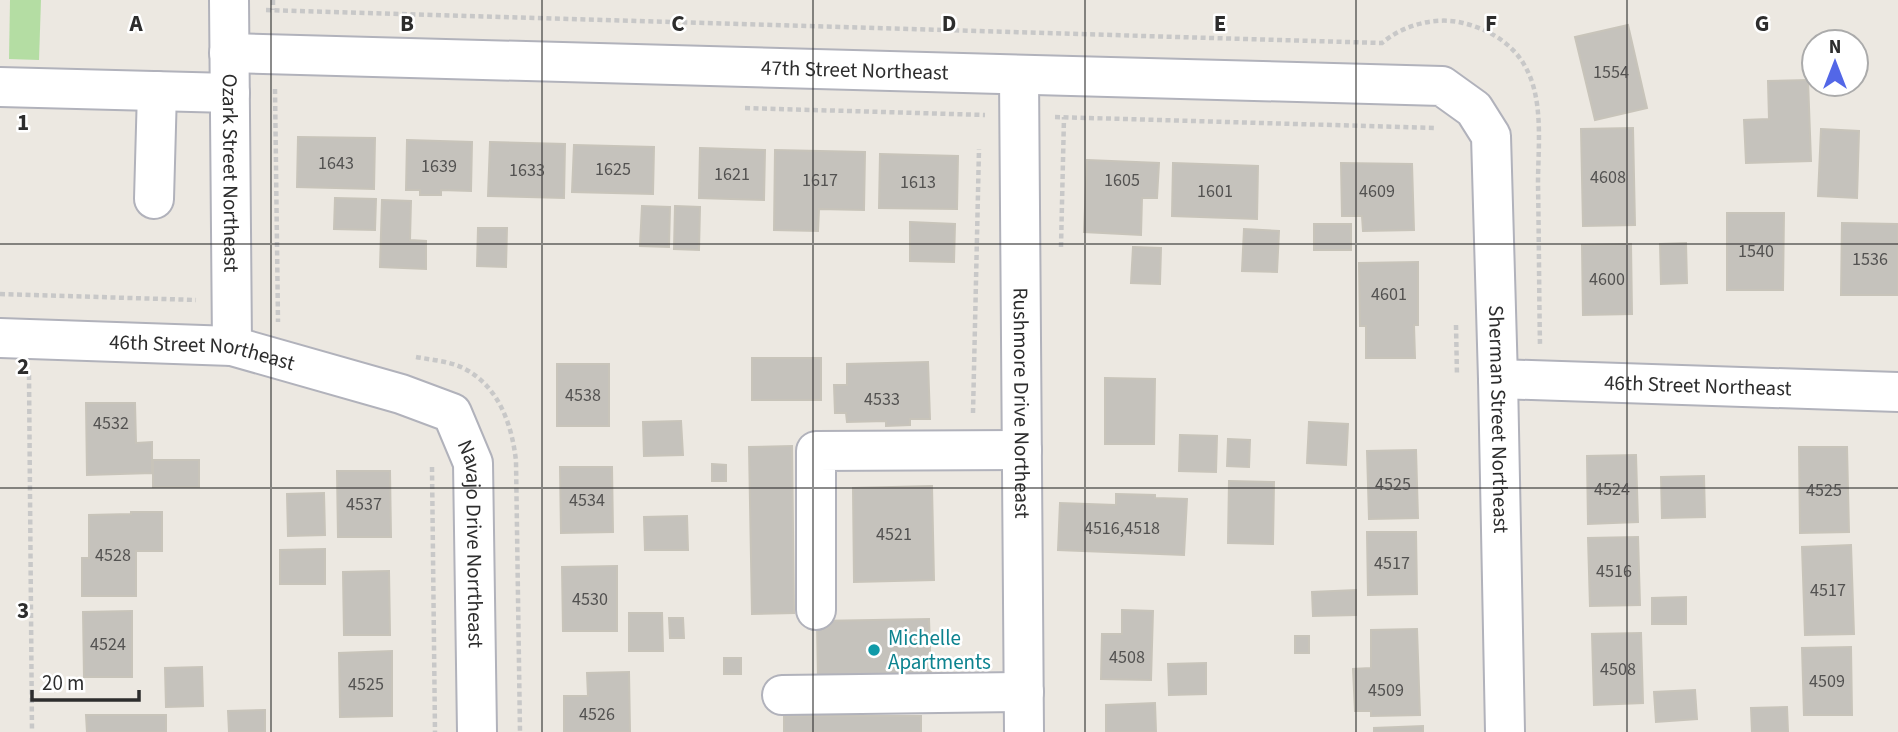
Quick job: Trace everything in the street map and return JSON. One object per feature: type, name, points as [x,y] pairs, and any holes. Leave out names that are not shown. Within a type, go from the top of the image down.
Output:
[{"type":"street","name":"Ozark Street Northeast","points":[[229,0],[232,346]]},
{"type":"street","name":"47th Street Northeast","points":[[229,53],[1442,86],[1474,109]]},
{"type":"street","name":"Rushmore Drive Northeast","points":[[1019,76],[1024,732]]},
{"type":"street","points":[[0,88],[230,93]]},
{"type":"street","points":[[154,199],[157,91]]},
{"type":"street","name":"Sherman Street Northeast","points":[[1474,109],[1490,136],[1498,379],[1504,732]]},
{"type":"street","name":"46th Street Northeast","points":[[0,338],[232,346],[401,394]]},
{"type":"street","name":"46th Street Northeast","points":[[1498,379],[1898,392]]},
{"type":"street","name":"Navajo Drive Norrtheast","points":[[401,394],[452,414],[473,463],[477,732]]},
{"type":"street","points":[[816,610],[816,451],[1022,450]]},
{"type":"street","points":[[782,695],[1024,692]]},
{"type":"path","points":[[273,0],[274,17]]},
{"type":"path","points":[[275,81],[278,325]]},
{"type":"path","points":[[980,115],[980,128]]},
{"type":"path","points":[[1046,117],[1440,128]]},
{"type":"path","points":[[1060,254],[1064,117]]},
{"type":"path","points":[[972,449],[979,141]]},
{"type":"path","points":[[0,294],[208,300]]},
{"type":"path","points":[[29,367],[32,732]]},
{"type":"path","points":[[430,457],[435,732]]},
{"type":"green space","points":[[10,0],[41,0],[39,60],[9,59]]},
{"type":"building","points":[[1628,25],[1647,108],[1595,120],[1575,37]]},
{"type":"building","points":[[1800,80],[1800,98],[1809,98],[1811,161],[1746,163],[1744,120],[1769,119],[1768,81]]},
{"type":"building","points":[[1633,128],[1635,225],[1583,226],[1581,129]]},
{"type":"building","points":[[1821,129],[1859,131],[1857,198],[1818,196]]},
{"type":"building","points":[[298,137],[375,138],[374,189],[297,187]]},
{"type":"building","points":[[407,140],[472,142],[471,191],[441,190],[441,195],[420,195],[420,190],[406,190]]},
{"type":"building","points":[[490,142],[565,144],[564,198],[488,196]]},
{"type":"building","points":[[574,145],[654,147],[653,194],[572,192]]},
{"type":"building","points":[[700,148],[765,150],[764,200],[699,198]]},
{"type":"building","points":[[775,150],[865,152],[864,210],[819,209],[818,231],[774,230]]},
{"type":"building","points":[[880,154],[958,156],[957,209],[879,208]]},
{"type":"building","points":[[1087,160],[1159,163],[1157,198],[1142,198],[1141,235],[1084,232]]},
{"type":"building","points":[[1173,163],[1258,166],[1257,219],[1172,216]]},
{"type":"building","points":[[1341,163],[1412,164],[1414,230],[1363,231],[1362,216],[1342,216]]},
{"type":"building","points":[[335,198],[376,199],[375,230],[334,229]]},
{"type":"building","points":[[382,200],[411,201],[410,240],[426,241],[426,269],[380,267]]},
{"type":"building","points":[[642,206],[670,207],[669,247],[640,246]]},
{"type":"building","points":[[675,206],[700,207],[699,250],[674,249]]},
{"type":"building","points":[[1727,213],[1784,213],[1783,290],[1727,290]]},
{"type":"building","points":[[910,222],[955,224],[954,262],[910,261]]},
{"type":"building","points":[[1842,223],[1898,224],[1898,295],[1841,295]]},
{"type":"building","points":[[1314,224],[1351,224],[1351,250],[1314,250]]},
{"type":"building","points":[[478,228],[507,228],[506,267],[477,266]]},
{"type":"building","points":[[1244,229],[1279,231],[1277,272],[1242,271]]},
{"type":"building","points":[[1686,243],[1687,283],[1661,284],[1660,244]]},
{"type":"building","points":[[1631,244],[1632,314],[1583,315],[1582,245]]},
{"type":"building","points":[[1133,247],[1161,248],[1160,284],[1131,283]]},
{"type":"building","points":[[1418,262],[1415,358],[1366,358],[1366,326],[1360,326],[1359,263]]},
{"type":"building","points":[[752,358],[821,358],[821,400],[752,400]]},
{"type":"building","points":[[928,362],[930,419],[910,419],[910,425],[886,426],[886,421],[847,422],[846,413],[835,413],[834,385],[847,385],[847,364]]},
{"type":"building","points":[[557,364],[609,364],[609,426],[557,426]]},
{"type":"building","points":[[1105,378],[1155,379],[1154,444],[1105,444]]},
{"type":"building","points":[[86,403],[135,403],[136,443],[152,442],[152,473],[87,475]]},
{"type":"building","points":[[681,421],[683,455],[644,456],[643,422]]},
{"type":"building","points":[[1309,422],[1348,424],[1346,465],[1307,463]]},
{"type":"building","points":[[1180,435],[1217,436],[1216,472],[1179,471]]},
{"type":"building","points":[[1228,439],[1250,440],[1249,467],[1227,466]]},
{"type":"building","points":[[792,446],[794,613],[752,614],[749,447]]},
{"type":"building","points":[[1799,447],[1847,447],[1849,532],[1800,533]]},
{"type":"building","points":[[1416,450],[1418,518],[1369,519],[1367,451]]},
{"type":"building","points":[[1636,455],[1638,522],[1588,524],[1587,456]]},
{"type":"building","points":[[153,460],[199,460],[199,487],[153,487]]},
{"type":"building","points":[[712,464],[726,465],[726,481],[712,481]]},
{"type":"building","points":[[560,467],[612,467],[613,532],[561,533]]},
{"type":"building","points":[[337,471],[390,471],[391,537],[338,537]]},
{"type":"building","points":[[1704,476],[1705,517],[1662,518],[1661,477]]},
{"type":"building","points":[[1229,481],[1274,482],[1273,544],[1228,543]]},
{"type":"building","points":[[932,486],[934,580],[854,582],[853,488]]},
{"type":"building","points":[[324,493],[325,535],[288,536],[287,494]]},
{"type":"building","points":[[1116,494],[1187,499],[1184,555],[1058,550],[1060,503],[1116,505]]},
{"type":"building","points":[[162,512],[162,551],[136,551],[136,596],[82,596],[82,558],[89,558],[89,515]]},
{"type":"building","points":[[687,516],[688,550],[645,550],[644,517]]},
{"type":"building","points":[[1367,532],[1416,532],[1417,594],[1368,595]]},
{"type":"building","points":[[1638,537],[1640,605],[1590,606],[1588,538]]},
{"type":"building","points":[[1851,545],[1854,634],[1805,635],[1802,547]]},
{"type":"building","points":[[325,549],[325,584],[280,584],[280,550]]},
{"type":"building","points":[[617,566],[617,631],[563,631],[562,567]]},
{"type":"building","points":[[389,571],[390,635],[344,635],[343,572]]},
{"type":"building","points":[[1356,590],[1356,615],[1313,616],[1312,592]]},
{"type":"building","points":[[1686,597],[1686,624],[1652,624],[1652,598]]},
{"type":"building","points":[[1122,610],[1153,611],[1151,680],[1101,679],[1102,634],[1122,634]]},
{"type":"building","points":[[132,611],[132,677],[84,677],[83,612]]},
{"type":"building","points":[[629,613],[662,613],[663,651],[629,651]]},
{"type":"building","points":[[669,618],[683,618],[684,638],[670,638]]},
{"type":"building","name":"Michelle Apartments","points":[[929,619],[931,679],[818,681],[817,621]]},
{"type":"building","points":[[1417,629],[1420,715],[1371,716],[1371,711],[1355,711],[1353,669],[1371,668],[1371,630]]},
{"type":"building","points":[[1641,633],[1643,703],[1594,705],[1592,634]]},
{"type":"building","points":[[1295,636],[1309,636],[1309,653],[1295,653]]},
{"type":"building","points":[[1851,647],[1852,715],[1804,715],[1802,648]]},
{"type":"building","points":[[392,651],[392,716],[340,717],[339,653]]},
{"type":"building","points":[[724,658],[741,658],[741,674],[724,674]]},
{"type":"building","points":[[1206,663],[1206,694],[1169,695],[1168,664]]},
{"type":"building","points":[[202,667],[203,706],[166,707],[165,668]]},
{"type":"building","points":[[629,672],[630,732],[564,732],[564,696],[588,696],[587,673]]},
{"type":"building","points":[[1695,690],[1697,719],[1656,722],[1654,692]]},
{"type":"building","points":[[1155,703],[1156,732],[1106,732],[1106,705]]},
{"type":"building","points":[[1787,707],[1788,732],[1752,732],[1751,708]]},
{"type":"building","points":[[265,710],[265,732],[229,732],[228,711]]},
{"type":"building","points":[[86,715],[166,715],[166,732],[87,732]]},
{"type":"building","points":[[784,716],[921,716],[921,732],[784,732]]},
{"type":"building","points":[[1423,726],[1423,732],[1374,732],[1374,728]]},
{"type":"place","name":"Michelle Apartments","points":[[874,650]]}]
